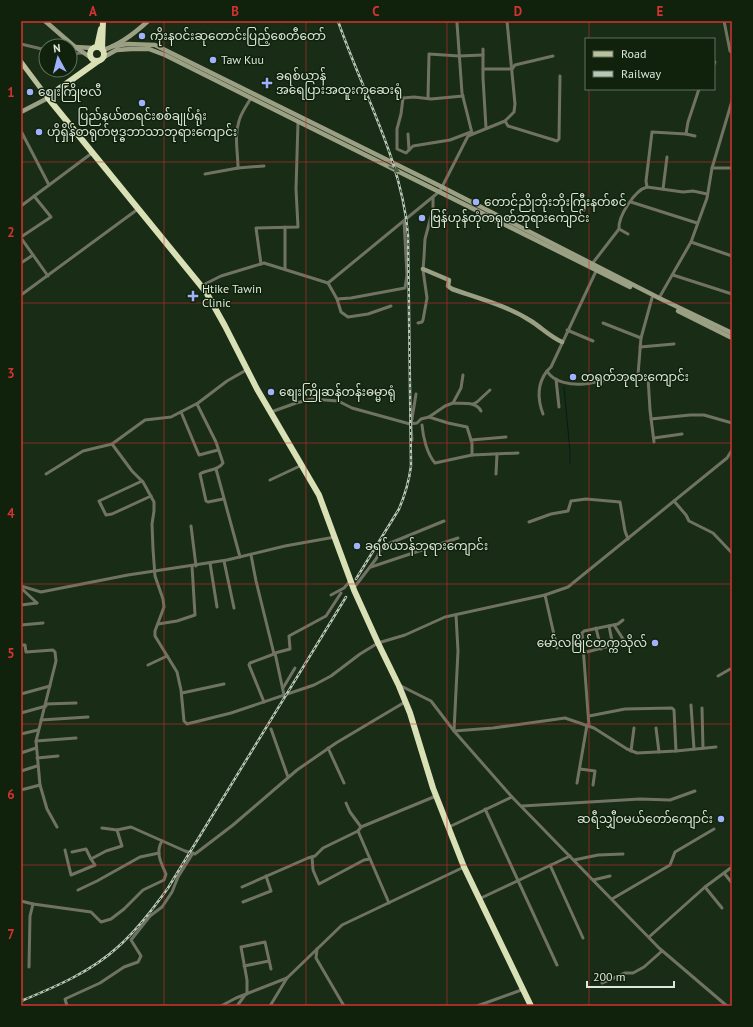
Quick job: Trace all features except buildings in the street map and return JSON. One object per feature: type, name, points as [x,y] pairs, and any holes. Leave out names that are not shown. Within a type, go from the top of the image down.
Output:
[{"type":"highway","points":[[85,71],[91,58],[90,54],[99,48],[103,35],[102,24]]},
{"type":"highway","points":[[99,48],[104,57],[102,60],[48,98],[201,286],[212,302],[258,390],[323,503],[353,589],[399,686],[410,713],[436,796],[464,867],[531,1006]]},
{"type":"highway","points":[[91,58],[98,62]]},
{"type":"main road","points":[[45,21],[65,38]]},
{"type":"main road","points":[[113,46],[131,35],[148,21]]},
{"type":"main road","points":[[118,50],[131,35]]},
{"type":"main road","points":[[131,35],[136,46]]},
{"type":"main road","points":[[78,47],[99,48],[122,45],[155,45],[592,264],[597,269],[732,335]]},
{"type":"main road","points":[[104,57],[118,50],[136,46],[150,49],[165,55],[298,122],[441,189],[652,298],[732,335]]},
{"type":"main road","points":[[78,50],[91,58]]},
{"type":"main road","points":[[21,62],[48,98],[21,112]]},
{"type":"main road","points":[[423,269],[449,280],[448,286],[452,289],[507,309],[532,321],[550,336],[562,342]]},
{"type":"street","points":[[463,96],[403,98],[397,129],[397,149],[406,153],[413,146],[450,140],[505,121],[514,112],[515,104],[507,21]]},
{"type":"street","points":[[724,21],[730,51],[732,53]]},
{"type":"street","points":[[457,23],[463,96],[472,133]]},
{"type":"street","points":[[21,44],[38,48]]},
{"type":"street","points":[[483,49],[486,128]]},
{"type":"street","points":[[78,53],[82,53]]},
{"type":"street","points":[[428,98],[429,54],[459,56],[483,55]]},
{"type":"street","points":[[483,69],[512,69],[515,65],[553,56]]},
{"type":"street","points":[[505,121],[508,126],[557,141],[559,139],[560,76]]},
{"type":"street","points":[[686,134],[688,122],[699,90]]},
{"type":"street","points":[[238,168],[237,134],[239,119],[250,98]]},
{"type":"street","points":[[659,298],[691,242],[707,194],[712,168],[732,101]]},
{"type":"street","points":[[261,264],[256,228],[298,227],[296,175],[298,122]]},
{"type":"street","points":[[21,131],[49,185]]},
{"type":"street","points":[[647,187],[646,181],[652,132],[695,136]]},
{"type":"street","points":[[328,283],[441,189],[468,136],[472,133]]},
{"type":"street","points":[[408,134],[409,150]]},
{"type":"street","points":[[21,206],[92,153]]},
{"type":"street","points":[[663,189],[667,157]]},
{"type":"street","points":[[205,174],[238,168],[264,166]]},
{"type":"street","points":[[712,168],[732,168]]},
{"type":"street","points":[[592,264],[619,229],[619,222],[622,215],[638,191],[647,187],[683,192],[693,191],[707,194]]},
{"type":"street","points":[[34,196],[51,217],[21,238],[48,276]]},
{"type":"street","points":[[418,323],[422,322],[423,320],[427,298],[423,269],[426,239],[433,209],[433,197]]},
{"type":"street","points":[[631,202],[697,223]]},
{"type":"street","points":[[21,295],[138,209]]},
{"type":"street","points":[[337,299],[351,298],[405,288],[407,275],[404,221]]},
{"type":"street","points":[[285,227],[285,269]]},
{"type":"street","points":[[619,229],[628,234]]},
{"type":"street","points":[[691,242],[732,256]]},
{"type":"street","points":[[21,263],[33,255]]},
{"type":"street","points":[[201,286],[221,276],[264,263],[328,283],[337,299],[341,312],[348,317],[368,314],[391,306]]},
{"type":"street","points":[[543,414],[539,403],[541,380],[550,367],[597,269]]},
{"type":"street","points":[[673,274],[732,294]]},
{"type":"street","points":[[638,375],[641,338],[652,298]]},
{"type":"street","points":[[603,323],[641,338]]},
{"type":"street","points":[[567,330],[593,341]]},
{"type":"street","points":[[640,347],[674,344]]},
{"type":"street","points":[[46,474],[83,451],[112,444],[145,420],[171,417],[197,404],[227,381],[248,369]]},
{"type":"street","points":[[547,371],[551,377],[568,384],[586,384],[646,375],[648,377],[654,440],[682,434]]},
{"type":"street","points":[[453,403],[461,388],[463,375]]},
{"type":"street","points":[[556,379],[559,407]]},
{"type":"street","points":[[473,404],[490,390]]},
{"type":"street","points":[[412,440],[411,424],[416,394]]},
{"type":"street","points":[[271,412],[312,399],[338,401],[352,408],[411,424],[417,423],[421,419],[430,417],[444,406],[453,403],[473,404],[481,411]]},
{"type":"street","points":[[197,404],[216,442],[223,464],[216,469],[202,472],[200,474],[206,501],[208,502],[223,499]]},
{"type":"street","points":[[181,412],[199,455],[218,450]]},
{"type":"street","points":[[651,419],[704,415],[732,423]]},
{"type":"street","points":[[430,417],[448,424],[467,427],[471,440],[472,455]]},
{"type":"street","points":[[422,425],[423,438],[430,457],[434,463],[472,455],[518,453]]},
{"type":"street","points":[[471,440],[506,437]]},
{"type":"street","points":[[112,444],[132,471],[142,481],[154,502],[152,549],[155,572],[164,607],[154,636],[177,672],[182,693],[184,721],[187,724],[231,713],[314,684],[331,676],[360,654],[378,643],[405,635],[445,618],[545,595],[568,587],[727,458],[732,450]]},
{"type":"street","points":[[496,474],[497,454]]},
{"type":"street","points":[[270,480],[302,465]]},
{"type":"street","points":[[216,469],[240,558]]},
{"type":"street","points":[[142,481],[99,501],[106,515],[112,514],[151,496]]},
{"type":"street","points":[[529,522],[551,514],[568,511],[571,501],[586,499],[620,502],[625,531],[628,539]]},
{"type":"street","points":[[674,501],[689,521],[713,533],[732,553]]},
{"type":"street","points":[[353,589],[371,567],[385,544],[444,521]]},
{"type":"street","points":[[158,624],[178,620],[195,614],[194,566],[190,526]]},
{"type":"street","points":[[21,587],[42,592],[240,558],[285,546],[335,537]]},
{"type":"street","points":[[371,567],[458,538]]},
{"type":"street","points":[[251,555],[284,695]]},
{"type":"street","points":[[224,561],[234,608]]},
{"type":"street","points":[[210,563],[217,607]]},
{"type":"street","points":[[332,595],[344,588],[350,581]]},
{"type":"street","points":[[21,587],[37,603],[21,605]]},
{"type":"street","points":[[264,702],[250,663],[290,649],[289,636],[326,616],[341,593]]},
{"type":"street","points":[[545,595],[557,648]]},
{"type":"street","points":[[454,731],[458,651],[456,615]]},
{"type":"street","points":[[577,783],[589,716],[582,633],[584,631],[596,628],[618,624],[623,620]]},
{"type":"street","points":[[21,625],[42,623]]},
{"type":"street","points":[[583,653],[613,646],[625,641],[614,625]]},
{"type":"street","points":[[609,626],[613,646]]},
{"type":"street","points":[[596,628],[601,649]]},
{"type":"street","points":[[21,645],[25,645],[26,652],[53,650],[55,652],[56,661],[46,705],[38,730],[36,748],[40,785],[47,809],[57,827]]},
{"type":"street","points":[[148,664],[167,656]]},
{"type":"street","points":[[283,688],[295,668]]},
{"type":"street","points":[[718,676],[732,668]]},
{"type":"street","points":[[182,693],[224,684]]},
{"type":"street","points":[[21,694],[50,686]]},
{"type":"street","points":[[399,686],[431,701],[454,731],[512,797],[662,951],[727,1006]]},
{"type":"street","points":[[102,828],[117,830],[131,827],[193,853],[199,852],[233,825],[288,777],[328,748],[405,702]]},
{"type":"street","points":[[21,713],[46,705],[76,703]]},
{"type":"street","points":[[691,705],[694,749]]},
{"type":"street","points":[[589,716],[625,709],[672,708],[674,710],[676,751]]},
{"type":"street","points":[[702,708],[703,748]]},
{"type":"street","points":[[41,720],[88,717]]},
{"type":"street","points":[[454,731],[493,728],[565,718],[588,726],[631,751],[640,753],[716,747]]},
{"type":"street","points":[[631,751],[634,728]]},
{"type":"street","points":[[656,728],[659,752]]},
{"type":"street","points":[[271,729],[288,777]]},
{"type":"street","points":[[21,734],[38,730]]},
{"type":"street","points":[[36,741],[76,738]]},
{"type":"street","points":[[21,753],[36,748]]},
{"type":"street","points":[[328,748],[344,783]]},
{"type":"street","points":[[37,758],[58,756]]},
{"type":"street","points":[[21,771],[38,766]]},
{"type":"street","points":[[580,769],[595,771],[593,785]]},
{"type":"street","points":[[21,790],[40,785]]},
{"type":"street","points":[[522,806],[640,799],[670,800],[695,790]]},
{"type":"street","points":[[242,886],[316,856],[323,848],[358,831],[361,827],[436,796]]},
{"type":"street","points":[[448,828],[512,797]]},
{"type":"street","points":[[346,803],[350,812],[361,827]]},
{"type":"street","points":[[485,809],[557,965]]},
{"type":"street","points":[[612,899],[670,865],[675,852],[714,829]]},
{"type":"street","points":[[91,859],[106,851],[122,846],[117,830]]},
{"type":"street","points":[[358,831],[389,903]]},
{"type":"street","points":[[21,902],[91,912],[101,922],[111,919],[124,909],[143,890],[164,880],[166,874],[159,857],[158,847],[162,841]]},
{"type":"street","points":[[65,850],[71,875],[95,865],[86,849],[72,852]]},
{"type":"street","points":[[78,890],[140,858],[159,853]]},
{"type":"street","points":[[67,1006],[65,999],[70,995],[100,983],[124,967],[138,962],[141,956],[131,940],[150,916],[162,907],[172,892],[178,877],[193,853]]},
{"type":"street","points":[[574,860],[598,855],[623,854]]},
{"type":"street","points":[[479,899],[570,856]]},
{"type":"street","points":[[312,857],[313,870],[319,884],[370,858]]},
{"type":"street","points":[[550,865],[583,938]]},
{"type":"street","points":[[270,1006],[287,978],[342,925],[464,867]]},
{"type":"street","points":[[649,938],[705,887],[732,867]]},
{"type":"street","points":[[724,873],[732,883]]},
{"type":"street","points":[[242,902],[271,891],[266,876]]},
{"type":"street","points":[[593,880],[610,876]]},
{"type":"street","points":[[705,887],[722,908]]},
{"type":"street","points":[[29,967],[30,916],[33,904]]},
{"type":"street","points":[[237,1006],[246,994],[247,980],[241,947],[265,942],[271,969]]},
{"type":"street","points":[[317,949],[316,958],[344,1006]]},
{"type":"street","points":[[602,983],[625,974],[633,973],[644,967],[662,951]]},
{"type":"street","points":[[244,966],[269,961]]},
{"type":"street","points":[[221,1006],[246,994],[287,978]]},
{"type":"street","points":[[477,1006],[524,989]]},
{"type":"waterway","points":[[564,387],[570,464]]},
{"type":"railway","points":[[338,21],[390,153],[404,207],[408,235],[411,466],[399,509],[356,579]]},
{"type":"railway","points":[[21,1001],[60,984],[97,964],[133,933],[157,904],[346,597]]},
{"type":"place","name":"ကိုးနဝင်းဆုတောင်းပြည့်စေတီတော်","points":[[142,36]]},
{"type":"place","name":"Taw Kuu","points":[[213,60]]},
{"type":"place","name":"ခရစ်ယာန် အရေပြားအထူးကုဆေးရုံ","points":[[267,83]]},
{"type":"place","name":"စျေးကြိုဗလီ","points":[[30,92]]},
{"type":"place","name":"ပြည်နယ်စာရင်းစစ်ချုပ်ရုံး","points":[[142,103]]},
{"type":"place","name":"ဟိုရှိန်တရုတ်ဗုဒ္ဓဘာသာဘုရားကျောင်း","points":[[39,132]]},
{"type":"place","name":"တောင်ညိုဘိုးဘိုးကြီးနတ်စင်","points":[[476,202]]},
{"type":"place","name":"ဗြန်ဟုန်တုံတရုတ်ဘုရားကျောင်း","points":[[422,218]]},
{"type":"place","name":"Htike Tawin Clinic","points":[[193,296]]},
{"type":"place","name":"တရုတ်ဘုရားကျောင်း","points":[[573,377]]},
{"type":"place","name":"စျေးကြိုဆန်တန်းဓမ္မာရုံ","points":[[271,392]]},
{"type":"place","name":"ခရစ်ယာန်ဘုရားကျောင်း","points":[[357,546]]},
{"type":"place","name":"မော်လမြိုင်တက္ကသိုလ်","points":[[655,643]]},
{"type":"place","name":"ဆရီသျှီဝမယ်တော်ကျောင်း","points":[[721,819]]}]
